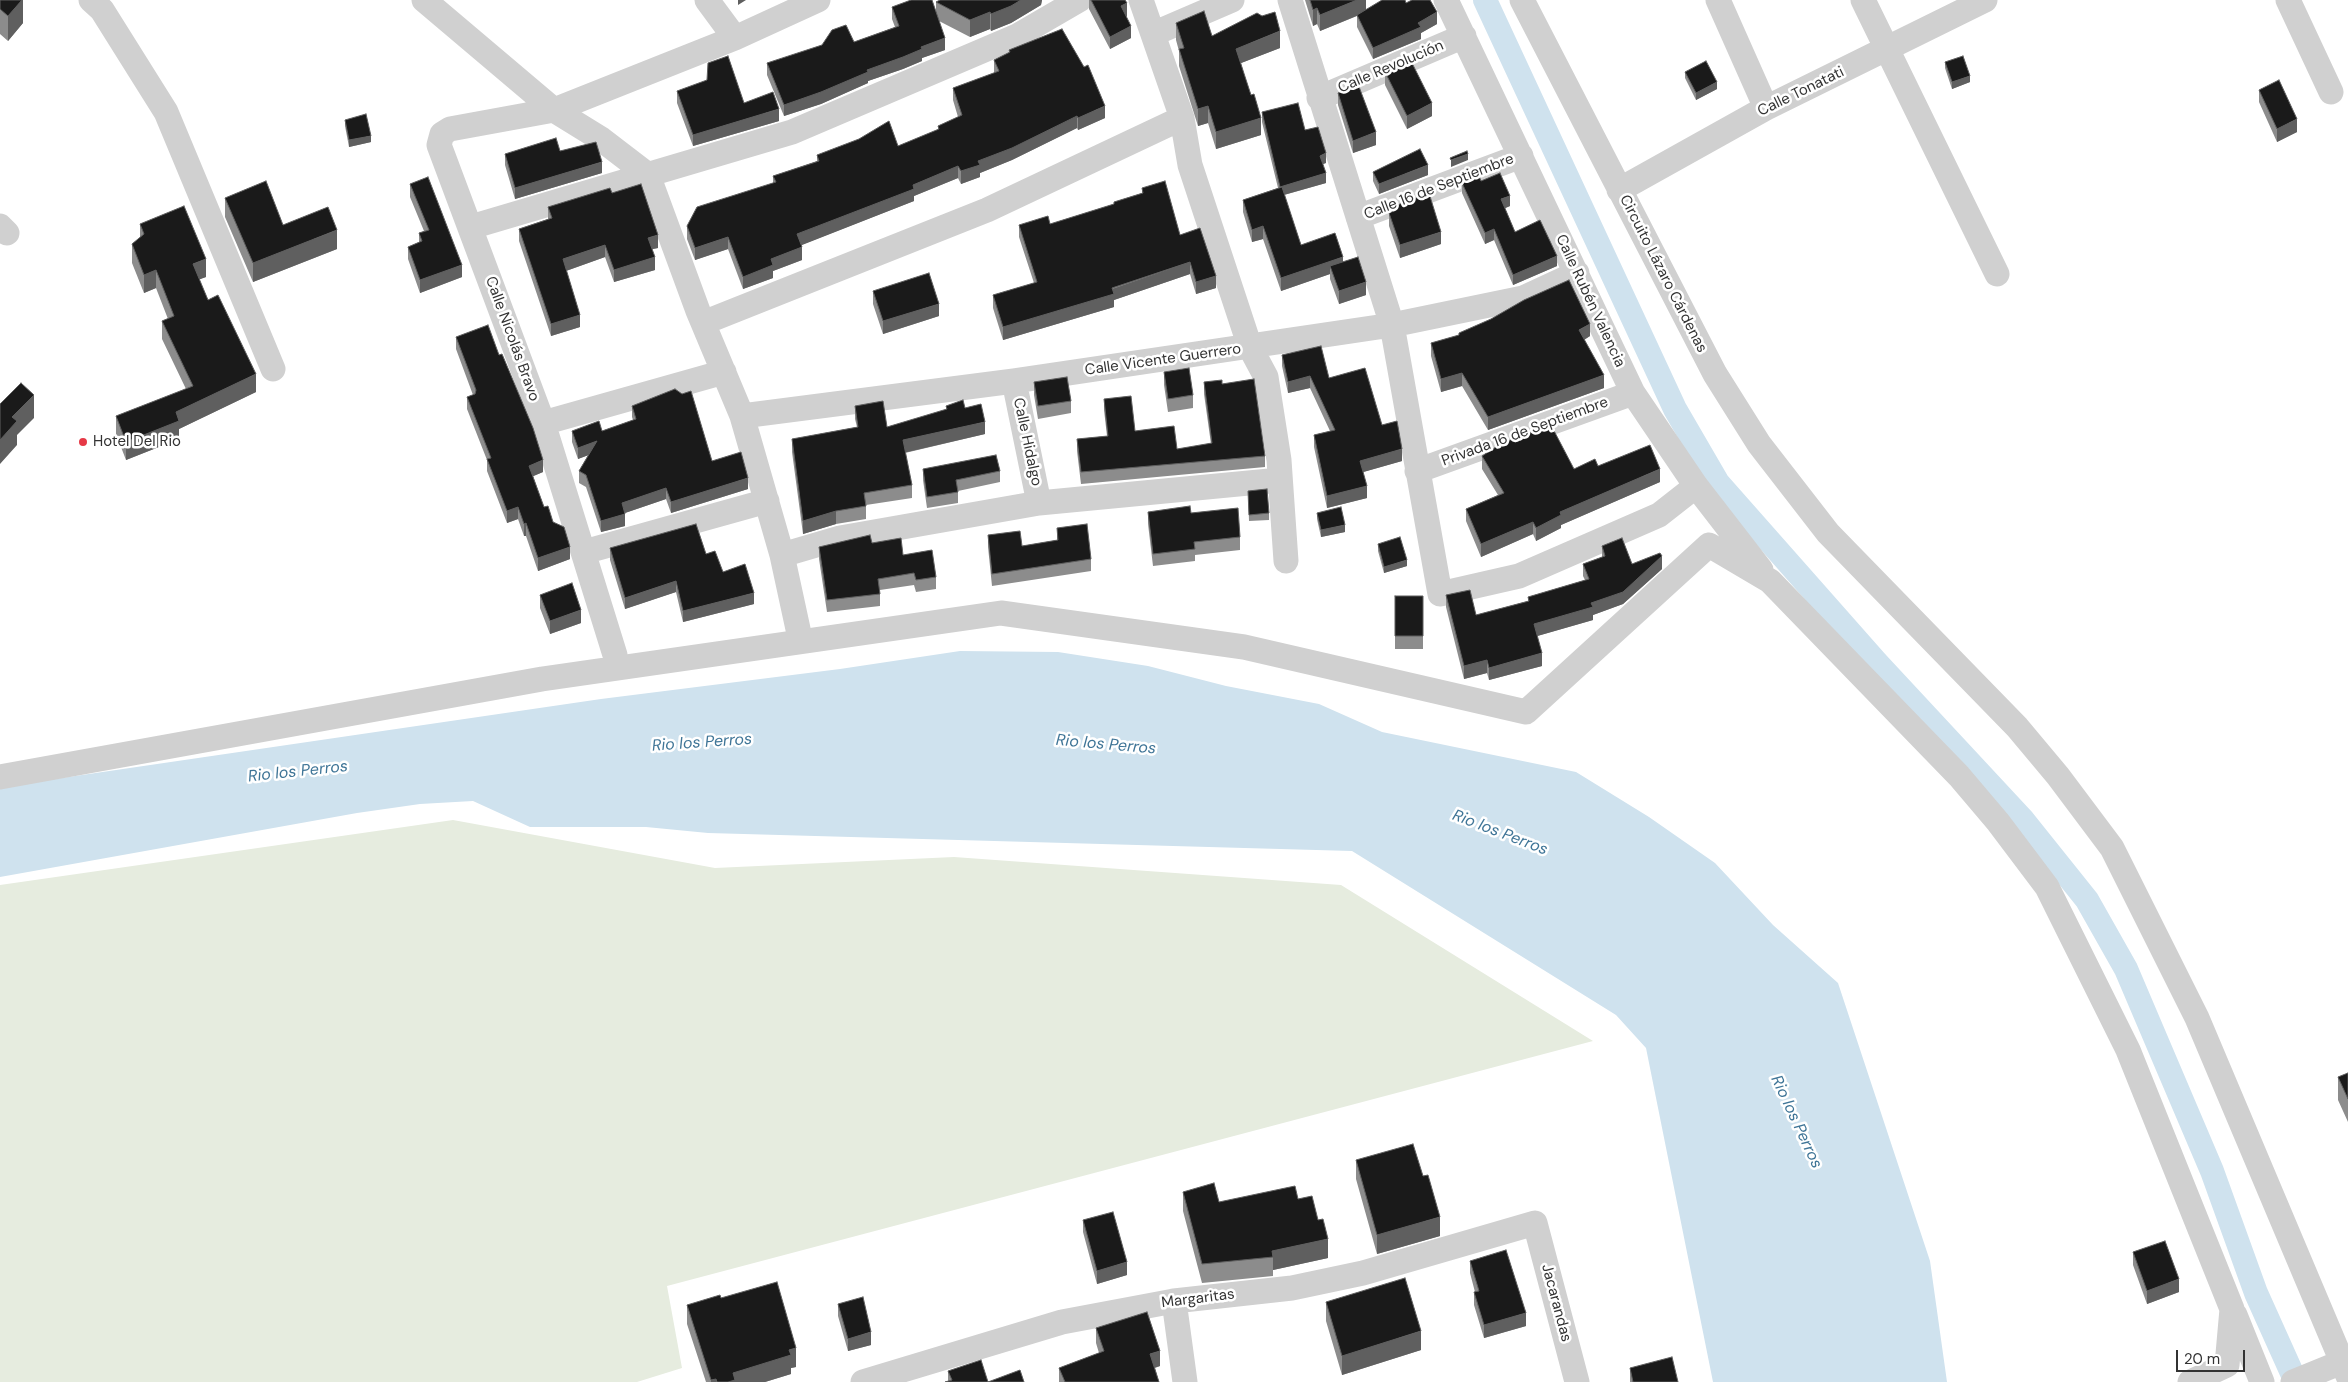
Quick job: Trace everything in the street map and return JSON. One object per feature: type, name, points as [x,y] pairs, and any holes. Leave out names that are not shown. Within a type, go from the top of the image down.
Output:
[{"type":"street","points":[[91,0],[102,10],[166,112],[274,369]]},
{"type":"street","points":[[424,0],[554,110],[601,139],[648,175],[703,324],[742,416],[782,555],[798,629]]},
{"type":"street","points":[[707,0],[735,38]]},
{"type":"street","points":[[554,110],[735,38],[818,0]]},
{"type":"street","points":[[471,228],[792,132],[1017,36],[1079,0]]},
{"type":"street","points":[[1141,0],[1182,118],[1190,166],[1250,347],[1266,377],[1280,480],[1286,561]]},
{"type":"street","points":[[1153,34],[1232,0]]},
{"type":"street","points":[[1290,0],[1319,98],[1392,325],[1440,594],[1519,576],[1659,515],[1696,486]]},
{"type":"street","name":"Calle Rubén Valencia","points":[[1446,0],[1633,393],[1696,486],[1770,581]]},
{"type":"street","name":"Circuito Lázaro Cárdenas","points":[[1522,0],[1715,374],[1759,444],[1828,533],[2017,727],[2058,776],[2112,848],[2197,1018],[2338,1369]]},
{"type":"street","points":[[1718,0],[1766,108]]},
{"type":"street","points":[[1863,0],[1996,274]]},
{"type":"street","name":"Calle Tonatati","points":[[1619,190],[1766,108],[1985,0]]},
{"type":"street","points":[[2288,0],[2331,92]]},
{"type":"street","name":"Calle Revolución","points":[[1319,98],[1464,36]]},
{"type":"street","name":"Calle Nicolás Bravo","points":[[554,110],[450,129],[442,134],[439,145],[543,424],[615,656]]},
{"type":"street","points":[[703,324],[987,210],[1182,118]]},
{"type":"street","name":"Calle 16 de Septiembre","points":[[1358,217],[1521,156]]},
{"type":"street","name":"Calle Vicente Guerrero","points":[[742,416],[1014,381],[1392,325],[1523,298],[1577,273]]},
{"type":"street","points":[[543,424],[724,372]]},
{"type":"street","name":"Calle Hidalgo","points":[[1014,381],[1039,503]]},
{"type":"street","name":"Privada 16 de Septiembre","points":[[1417,471],[1633,393]]},
{"type":"street","points":[[782,555],[840,538],[1039,503],[1280,480]]},
{"type":"street","points":[[584,552],[767,501]]},
{"type":"street","points":[[0,777],[542,680],[1001,613],[1244,647],[1526,712],[1709,545],[1770,581],[1959,776],[1998,822],[2047,887],[2128,1050],[2262,1382]]},
{"type":"street","name":"Margaritas","points":[[863,1382],[1062,1322],[1174,1301],[1292,1288],[1363,1273],[1535,1223]]},
{"type":"street","name":"Jacarandas","points":[[1535,1223],[1577,1382]]},
{"type":"street","points":[[1174,1301],[1185,1382]]},
{"type":"street","points":[[2190,1382],[2228,1365],[2232,1308]]},
{"type":"street","points":[[2293,1382],[2338,1369]]},
{"type":"shaded area","points":[[453,820],[715,868],[954,857],[1341,885],[1593,1041],[667,1286],[682,1368],[637,1382],[0,1382],[0,885]]},
{"type":"water","name":"Rio los Perros","points":[[960,651],[1058,652],[1148,666],[1226,686],[1319,704],[1382,732],[1576,772],[1649,817],[1715,863],[1773,925],[1838,983],[1930,1261],[1947,1382],[1713,1382],[1646,1048],[1616,1015],[1352,851],[708,833],[646,827],[530,827],[473,801],[420,804],[357,813],[0,877],[0,787],[601,699],[840,669]]},
{"type":"building","points":[[0,0],[22,0],[8,16],[0,9]]},
{"type":"building","points":[[911,0],[932,0],[945,38],[921,47],[922,49],[903,57],[867,70],[868,72],[821,92],[784,105],[767,63],[822,45],[832,30],[846,25],[854,42],[899,26],[892,7]]},
{"type":"building","points":[[940,0],[1021,0],[991,14],[990,12],[970,20],[936,2]]},
{"type":"building","points":[[1091,0],[1125,0],[1127,3],[1121,6],[1131,26],[1110,37]]},
{"type":"building","points":[[1310,0],[1357,0],[1320,15],[1317,8],[1313,10]]},
{"type":"building","points":[[1382,0],[1405,0],[1406,3],[1412,0],[1430,0],[1437,12],[1418,23],[1421,27],[1373,48],[1357,15]]},
{"type":"building","points":[[1204,11],[1212,36],[1257,13],[1262,16],[1275,12],[1280,31],[1236,49],[1251,95],[1254,94],[1261,118],[1216,132],[1208,106],[1198,109],[1179,49],[1184,48],[1176,23]]},
{"type":"building","points":[[1062,29],[1084,67],[1088,65],[1105,106],[1078,118],[1077,116],[1012,148],[978,161],[980,165],[961,171],[958,166],[913,185],[914,189],[797,234],[802,247],[771,259],[773,265],[743,277],[728,237],[695,248],[687,226],[697,207],[776,182],[773,176],[819,161],[817,155],[859,139],[889,121],[898,146],[939,129],[938,126],[962,115],[953,88],[999,71],[994,60],[1010,52],[1009,50]]},
{"type":"building","points":[[728,56],[744,103],[773,92],[779,109],[693,135],[677,91],[707,80],[708,63]]},
{"type":"building","points":[[1963,56],[1970,76],[1952,82],[1945,62]]},
{"type":"building","points":[[1411,61],[1432,103],[1407,116],[1385,72]]},
{"type":"building","points":[[1706,61],[1717,82],[1696,93],[1685,72]]},
{"type":"building","points":[[2279,80],[2297,119],[2277,129],[2259,90]]},
{"type":"building","points":[[1358,84],[1376,132],[1353,141],[1338,93]]},
{"type":"building","points":[[1298,103],[1305,130],[1318,127],[1326,153],[1320,156],[1326,173],[1280,187],[1262,112]]},
{"type":"building","points":[[366,114],[371,136],[349,140],[345,120]]},
{"type":"building","points":[[556,138],[560,151],[596,142],[602,162],[515,188],[505,154]]},
{"type":"building","points":[[1420,149],[1428,165],[1379,184],[1373,172]]},
{"type":"building","points":[[1467,151],[1468,154],[1451,160],[1450,158]]},
{"type":"building","points":[[1500,173],[1510,196],[1501,199],[1515,232],[1540,220],[1557,256],[1513,275],[1494,229],[1485,233],[1462,183],[1479,176],[1481,181]]},
{"type":"building","points":[[428,177],[462,265],[420,280],[408,247],[422,241],[419,233],[429,230],[410,184]]},
{"type":"building","points":[[266,181],[283,225],[328,207],[337,230],[253,263],[225,198]]},
{"type":"building","points":[[1165,181],[1180,235],[1200,228],[1216,276],[1196,282],[1190,262],[1112,288],[1114,294],[1003,327],[993,295],[1037,282],[1019,225],[1048,216],[1050,224],[1114,204],[1114,202],[1143,193],[1142,188]]},
{"type":"building","points":[[641,184],[658,235],[648,238],[655,257],[614,270],[605,245],[563,259],[580,315],[551,324],[519,229],[552,218],[548,207],[610,188],[612,193]]},
{"type":"building","points":[[1282,187],[1301,245],[1335,233],[1343,257],[1281,278],[1263,226],[1252,230],[1243,200]]},
{"type":"building","points":[[1429,193],[1441,232],[1400,245],[1389,213],[1394,211],[1392,207]]},
{"type":"building","points":[[184,206],[206,259],[193,264],[208,300],[218,295],[256,374],[176,412],[179,421],[126,442],[116,416],[193,386],[162,321],[174,316],[156,270],[144,275],[132,244],[144,234],[140,224]]},
{"type":"building","points":[[1358,257],[1366,282],[1339,291],[1330,266]]},
{"type":"building","points":[[929,273],[939,304],[883,321],[873,291]]},
{"type":"building","points":[[1569,280],[1590,324],[1579,330],[1604,375],[1488,417],[1462,373],[1441,379],[1431,343],[1459,335],[1459,333],[1491,319],[1524,300]]},
{"type":"building","points":[[488,325],[499,355],[502,354],[533,428],[543,460],[529,466],[544,507],[548,506],[553,522],[564,527],[570,547],[538,558],[526,523],[524,524],[518,507],[507,511],[487,459],[491,458],[467,397],[475,394],[476,390],[456,337]]},
{"type":"building","points":[[1321,346],[1329,378],[1365,368],[1382,425],[1397,421],[1402,449],[1360,461],[1367,486],[1327,496],[1314,435],[1335,430],[1310,376],[1288,382],[1282,355]]},
{"type":"building","points":[[1189,368],[1193,395],[1168,399],[1164,372]]},
{"type":"building","points":[[1067,377],[1071,401],[1038,406],[1034,382]]},
{"type":"building","points":[[1254,379],[1265,456],[1081,472],[1077,439],[1108,436],[1104,399],[1131,396],[1135,431],[1174,426],[1177,449],[1212,443],[1204,382],[1222,380],[1222,384]]},
{"type":"building","points":[[21,383],[34,395],[12,417],[17,421],[0,440],[0,404]]},
{"type":"building","points":[[675,389],[682,394],[691,391],[712,461],[741,452],[748,478],[671,502],[666,488],[622,503],[625,514],[601,521],[586,475],[579,471],[597,441],[578,448],[572,431],[599,421],[602,431],[636,419],[632,406]]},
{"type":"building","points":[[963,400],[965,408],[981,404],[985,422],[903,440],[912,485],[864,493],[866,506],[836,511],[803,521],[792,439],[858,427],[855,406],[883,401],[887,427],[947,409],[946,406]]},
{"type":"building","points":[[1551,425],[1574,469],[1595,459],[1598,466],[1650,445],[1660,469],[1560,512],[1561,515],[1536,528],[1533,522],[1481,544],[1466,509],[1504,493],[1482,456],[1502,443]]},
{"type":"building","points":[[996,455],[1000,471],[956,480],[958,492],[927,497],[923,469]]},
{"type":"building","points":[[1267,489],[1269,513],[1249,515],[1248,491]]},
{"type":"building","points":[[1190,506],[1191,513],[1238,508],[1240,537],[1194,542],[1195,549],[1153,554],[1148,512]]},
{"type":"building","points":[[1341,507],[1345,525],[1321,530],[1317,513]]},
{"type":"building","points":[[696,524],[706,554],[715,551],[723,572],[745,564],[754,593],[683,611],[676,581],[625,598],[610,548]]},
{"type":"building","points":[[1087,524],[1091,559],[992,574],[988,535],[1020,531],[1022,546],[1058,540],[1057,528]]},
{"type":"building","points":[[870,535],[872,543],[901,538],[903,555],[932,550],[936,577],[916,580],[914,573],[878,579],[880,594],[827,600],[819,547]]},
{"type":"building","points":[[1400,537],[1407,560],[1384,567],[1378,544]]},
{"type":"building","points":[[1622,538],[1632,564],[1660,553],[1662,556],[1623,592],[1591,603],[1593,607],[1534,624],[1542,653],[1489,668],[1487,660],[1464,666],[1446,595],[1470,590],[1476,615],[1529,601],[1528,597],[1589,579],[1583,564],[1605,556],[1602,546]]},
{"type":"building","points":[[572,583],[581,610],[550,621],[540,595]]},
{"type":"building","points":[[1395,596],[1423,596],[1423,636],[1395,636]]},
{"type":"building","points":[[2348,1073],[2348,1099],[2338,1077]]},
{"type":"building","points":[[1413,1144],[1423,1176],[1428,1175],[1440,1217],[1377,1235],[1356,1160]]},
{"type":"building","points":[[1214,1183],[1219,1202],[1295,1186],[1298,1199],[1312,1196],[1318,1220],[1323,1219],[1328,1239],[1272,1251],[1273,1257],[1202,1264],[1183,1192]]},
{"type":"building","points":[[1113,1212],[1127,1262],[1097,1271],[1083,1220]]},
{"type":"building","points":[[2165,1241],[2179,1279],[2147,1291],[2133,1252]]},
{"type":"building","points":[[1506,1250],[1526,1313],[1484,1325],[1474,1292],[1479,1291],[1470,1261]]},
{"type":"building","points":[[1405,1278],[1421,1331],[1342,1356],[1326,1302]]},
{"type":"building","points":[[777,1282],[796,1348],[789,1350],[791,1355],[733,1373],[735,1380],[717,1382],[716,1379],[711,1380],[687,1305],[720,1295],[721,1298]]},
{"type":"building","points":[[863,1297],[871,1332],[848,1339],[838,1304]]},
{"type":"building","points":[[1147,1312],[1160,1351],[1150,1354],[1159,1382],[1065,1382],[1059,1368],[1104,1351],[1096,1328]]},
{"type":"building","points":[[1672,1357],[1678,1382],[1633,1382],[1630,1368]]},
{"type":"building","points":[[981,1360],[988,1382],[945,1382],[952,1380],[948,1371]]},
{"type":"building","points":[[1020,1370],[1024,1382],[988,1382]]},
{"type":"waterway","points":[[1485,0],[1675,409],[1718,483],[1877,663],[2023,820],[2087,900],[2126,969],[2212,1171],[2256,1293],[2296,1382]]},
{"type":"place","name":"Hotel Del Rio","points":[[83,442]]}]
